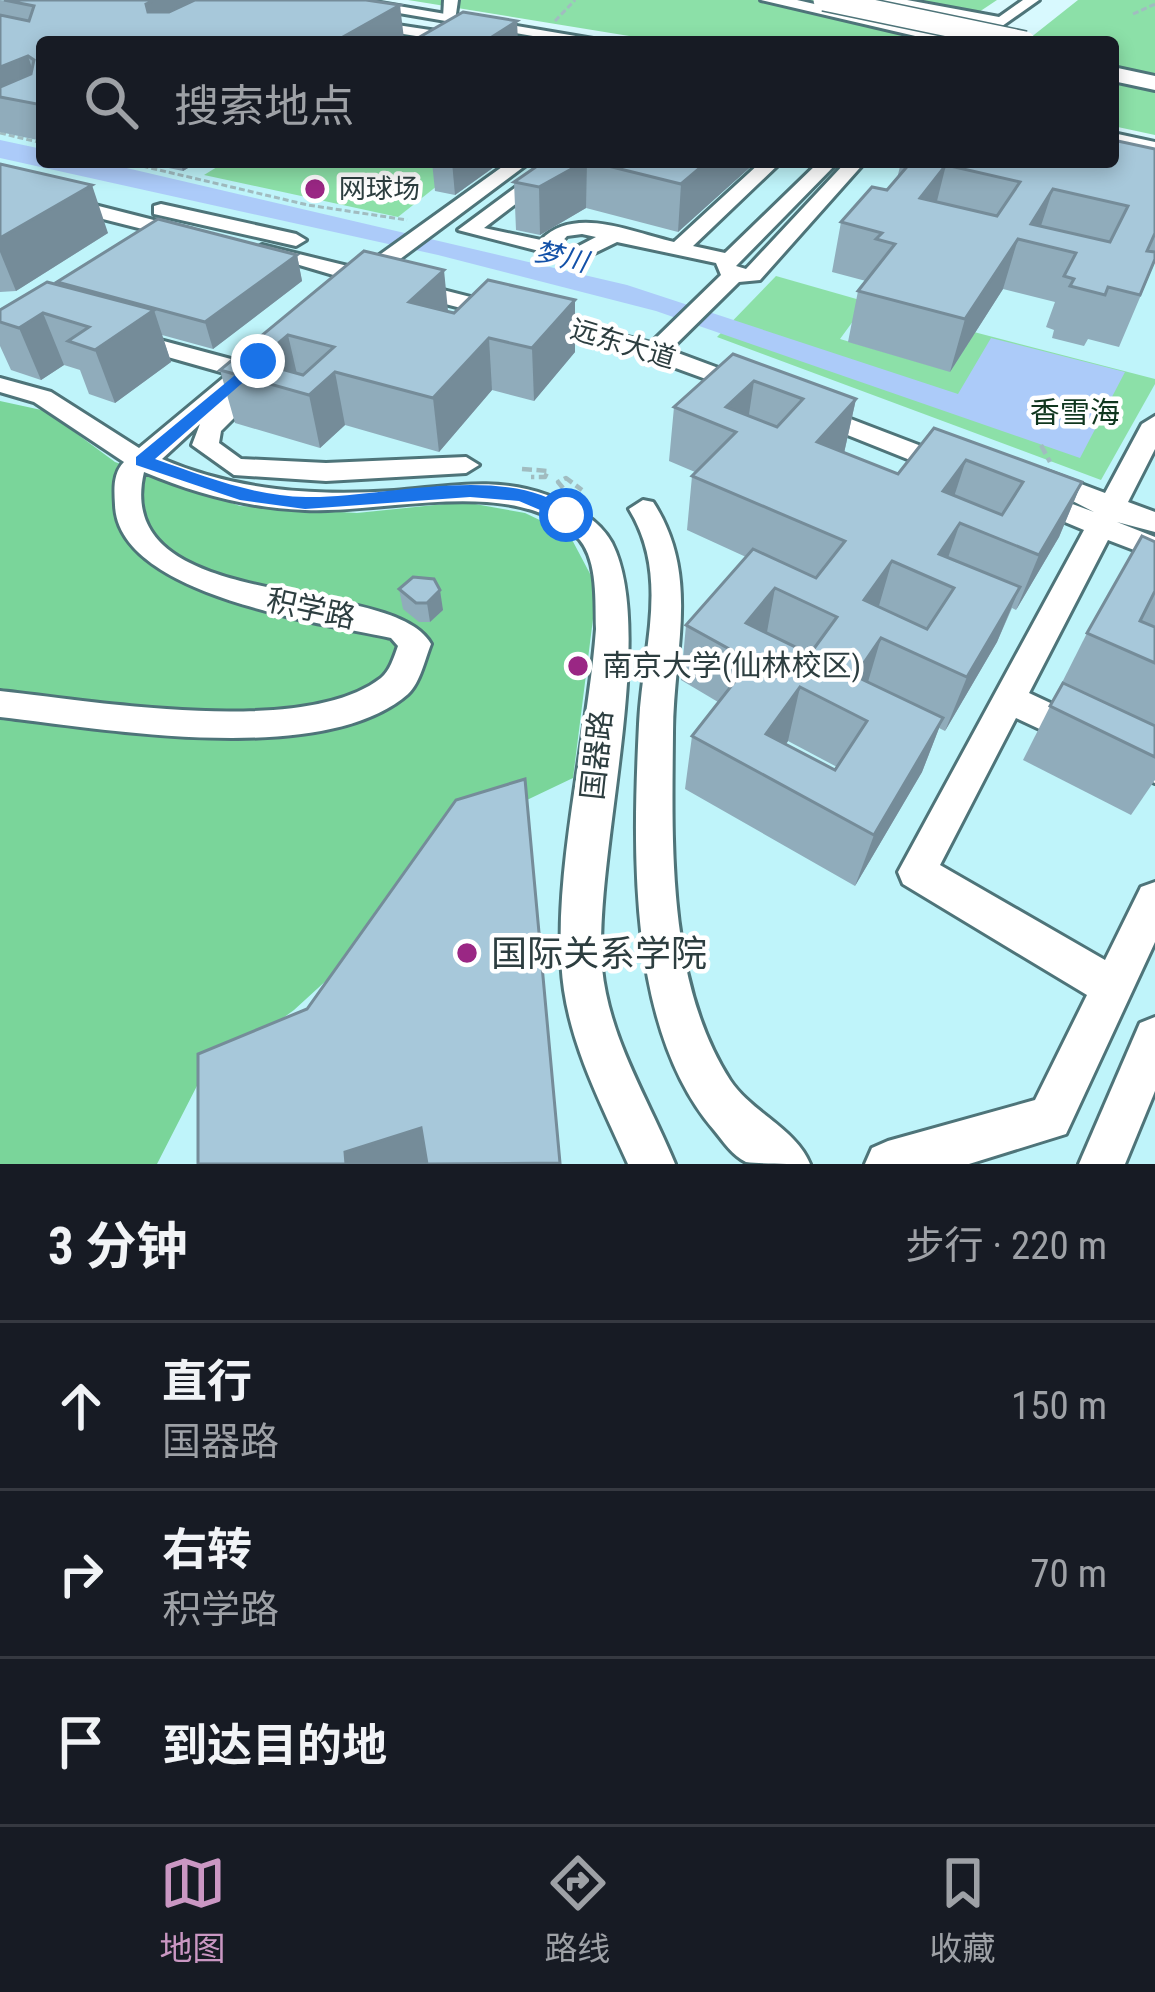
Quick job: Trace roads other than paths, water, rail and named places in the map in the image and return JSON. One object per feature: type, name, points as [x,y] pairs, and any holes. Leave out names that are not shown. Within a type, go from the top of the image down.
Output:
[{"type":"highway","points":[[770,0],[943,36]]},
{"type":"highway","points":[[824,0],[995,36]]},
{"type":"highway","points":[[1119,62],[1155,70]]},
{"type":"highway","points":[[1119,75],[1155,83]]},
{"type":"main road","points":[[302,0],[535,36]]},
{"type":"main road","points":[[332,9],[353,3],[450,9],[562,36]]},
{"type":"main road","points":[[1119,143],[1155,151]]},
{"type":"street","points":[[353,3],[378,0]]},
{"type":"street","points":[[886,0],[1001,22]]},
{"type":"street","points":[[981,36],[1032,0]]},
{"type":"street","points":[[332,9],[420,36]]},
{"type":"street","points":[[488,306],[475,319],[377,296],[340,304],[381,262],[512,168]]},
{"type":"street","points":[[554,168],[468,230],[544,249],[572,227],[618,233],[679,248],[752,275],[850,168]]},
{"type":"street","points":[[679,248],[766,168]]},
{"type":"street","points":[[668,339],[823,168]]},
{"type":"street","name":"远东大道","points":[[0,172],[381,262],[668,339],[1000,478],[1106,514],[1155,523]]},
{"type":"street","name":"远东大道","points":[[0,187],[381,262],[488,306],[668,339]]},
{"type":"street","points":[[746,187],[793,198]]},
{"type":"street","points":[[115,334],[246,371]]},
{"type":"street","points":[[142,461],[246,371],[277,356],[209,429],[206,446],[217,458],[234,467],[326,472],[466,465]]},
{"type":"street","name":"国器路","points":[[0,385],[53,400],[142,461],[240,494],[305,503],[470,491],[522,496],[566,515],[598,543],[610,580],[611,628],[587,850],[581,968],[596,1039],[652,1164]]},
{"type":"street","name":"远东大道","points":[[786,392],[968,451]]},
{"type":"street","points":[[1110,986],[916,872],[1155,424]]},
{"type":"street","name":"积学路","points":[[0,704],[168,725],[292,722],[375,702],[397,689],[415,663],[415,644],[401,629],[220,588],[143,542],[127,522],[122,496],[129,471],[142,461]]},
{"type":"street","points":[[644,509],[663,551],[666,579],[656,716],[660,934],[668,993],[708,1086],[764,1150],[787,1164]]},
{"type":"street","name":"远东大道","points":[[1106,514],[1155,548]]},
{"type":"street","points":[[1009,699],[1155,768]]},
{"type":"street","points":[[888,1164],[1050,1118],[1155,900]]},
{"type":"street","points":[[1102,1164],[1155,1038]]},
{"type":"place","name":"网球场","points":[[315,189]]},
{"type":"place","name":"南京大学(仙林校区)","points":[[578,666]]},
{"type":"place","name":"国际关系学院","points":[[467,953]]},
{"type":"water label","name":"梦川","points":[[561,257]]},
{"type":"park label","name":"香雪海","points":[[1075,413]]}]
